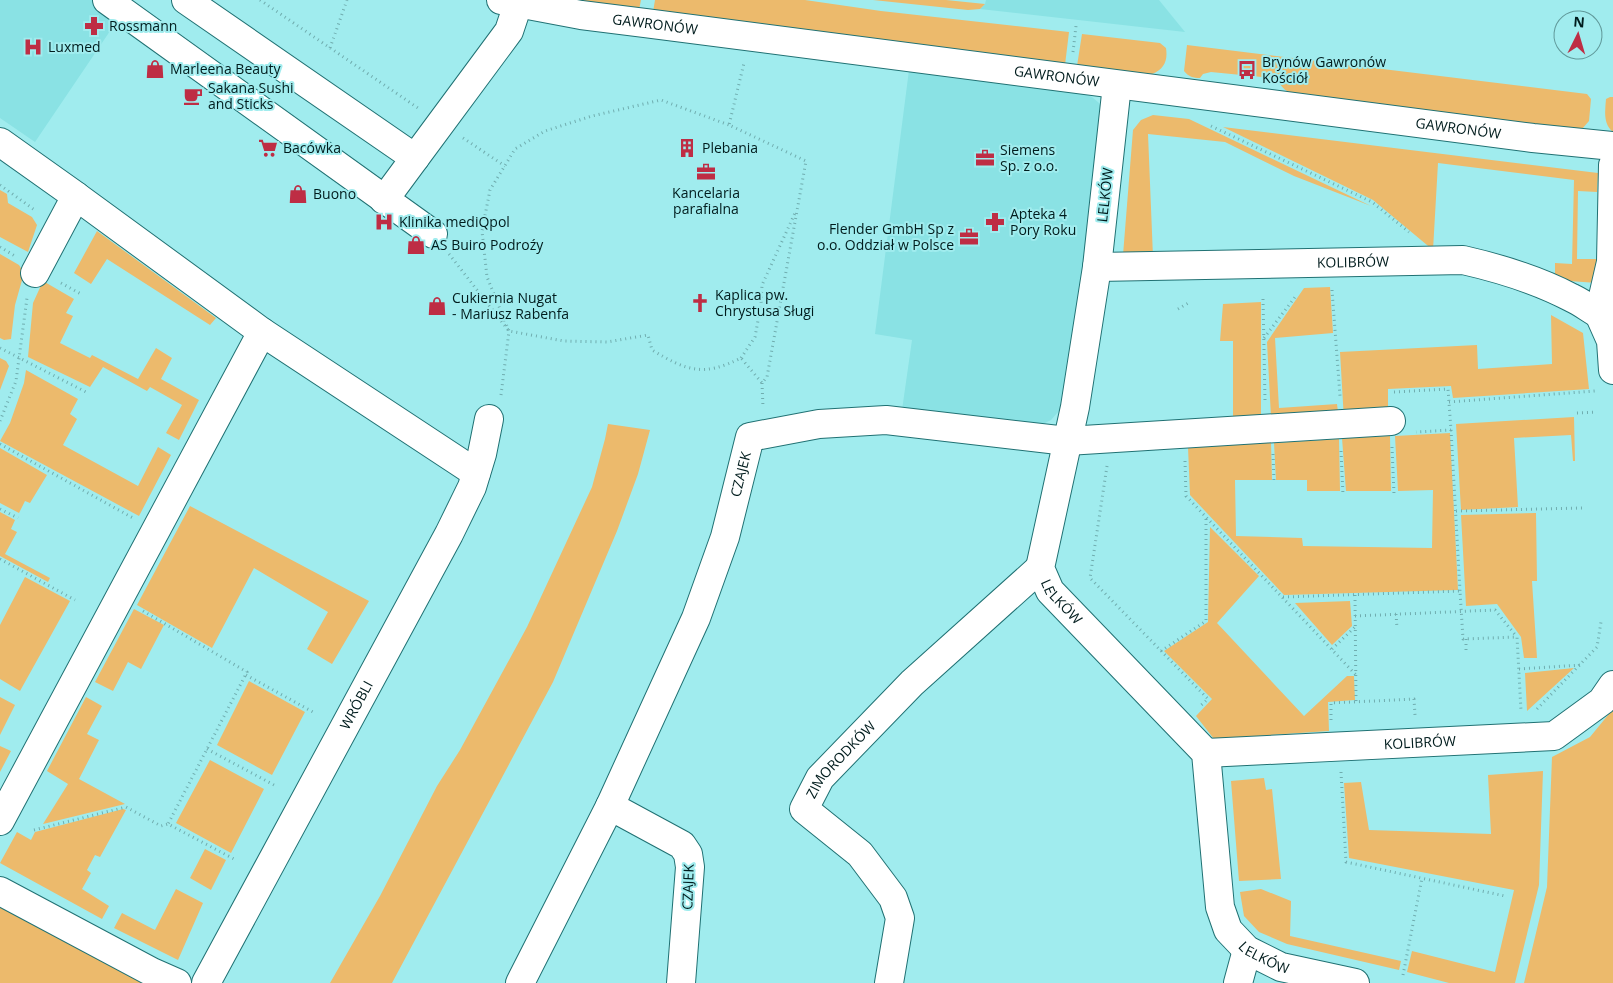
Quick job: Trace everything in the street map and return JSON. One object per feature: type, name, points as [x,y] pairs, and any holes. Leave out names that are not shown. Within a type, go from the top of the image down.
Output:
[{"type":"street","points":[[106,0],[433,234]]},
{"type":"street","points":[[186,0],[415,158]]},
{"type":"street","points":[[384,200],[509,31],[510,2]]},
{"type":"street","name":"GAWRONÓW","points":[[510,2],[645,23],[1117,85],[1549,140],[1613,146]]},
{"type":"street","name":"LELKÓW","points":[[1117,85],[1097,267],[1074,407],[1040,568],[1050,591],[1206,753],[1220,907],[1228,930],[1247,950],[1281,967],[1356,983]]},
{"type":"street","points":[[0,142],[262,332],[476,473]]},
{"type":"street","points":[[1613,165],[1611,262],[1598,314],[1611,340],[1613,370]]},
{"type":"street","points":[[35,272],[76,196]]},
{"type":"street","name":"KOLIBRÓW","points":[[1097,267],[1463,260],[1533,281],[1572,298],[1598,314]]},
{"type":"street","points":[[0,821],[262,332]]},
{"type":"street","name":"WRÓBLI","points":[[206,983],[449,534],[472,486],[495,411]]},
{"type":"street","name":"CZAJEK","points":[[520,983],[610,806],[696,618],[725,537],[750,437],[819,424],[886,420],[1067,440]]},
{"type":"street","points":[[1067,440],[1269,438],[1341,435],[1391,427]]},
{"type":"street","name":"ZIMORODKÓW","points":[[889,983],[900,918],[893,898],[860,854],[804,809],[820,778],[912,683],[1040,568]]},
{"type":"street","name":"KOLIBRÓW","points":[[1206,753],[1554,736],[1602,701],[1613,686]]},
{"type":"street","name":"CZAJEK","points":[[610,806],[682,845],[688,854],[690,868],[681,983]]},
{"type":"street","points":[[0,891],[152,972],[177,983]]},
{"type":"street","points":[[1238,983],[1247,950]]},
{"type":"path","points":[[260,0],[440,124],[505,166]]},
{"type":"path","points":[[330,48],[347,0]]},
{"type":"path","points":[[1072,53],[1076,26]]},
{"type":"path","points":[[729,126],[745,59]]},
{"type":"path","points":[[495,411],[509,331],[487,277],[482,231],[490,190],[515,149],[545,131],[592,116],[661,100],[729,126],[806,161],[767,377],[762,383],[740,358]]},
{"type":"path","points":[[1207,124],[1372,202],[1411,233]]},
{"type":"path","points":[[0,185],[59,228]]},
{"type":"path","points":[[433,234],[509,331],[564,341],[598,342],[648,335],[652,350],[671,362],[692,370],[711,369],[740,358],[755,337],[761,304],[762,285],[798,208]]},
{"type":"path","points":[[0,421],[16,381],[26,302],[35,272]]},
{"type":"path","points":[[1332,285],[1343,495]]},
{"type":"path","points":[[1264,338],[1295,297]]},
{"type":"path","points":[[1263,299],[1269,438],[1274,482]]},
{"type":"path","points":[[1178,309],[1190,302]]},
{"type":"path","points":[[0,348],[86,392]]},
{"type":"path","points":[[1394,494],[1390,392],[1448,389],[1463,639],[1518,637]]},
{"type":"path","points":[[1449,402],[1595,391]]},
{"type":"path","points":[[1577,413],[1597,412]]},
{"type":"path","points":[[1391,427],[1451,430]]},
{"type":"path","points":[[0,444],[140,522]]},
{"type":"path","points":[[1185,452],[1186,496],[1356,675]]},
{"type":"path","points":[[1108,463],[1090,578],[1208,699],[1196,711]]},
{"type":"path","points":[[1456,511],[1582,508]]},
{"type":"path","points":[[0,509],[18,518]]},
{"type":"path","points":[[1161,651],[1206,621],[1206,517]]},
{"type":"path","points":[[0,559],[75,600]]},
{"type":"path","points":[[1283,597],[1460,591]]},
{"type":"path","points":[[1355,595],[1356,702]]},
{"type":"path","points":[[140,610],[247,672],[246,675],[312,712]]},
{"type":"path","points":[[1355,616],[1495,610],[1518,637],[1522,714]]},
{"type":"path","points":[[1396,614],[1397,628]]},
{"type":"path","points":[[1535,710],[1597,648],[1601,622]]},
{"type":"path","points":[[1332,649],[1355,627]]},
{"type":"path","points":[[1466,639],[1466,652]]},
{"type":"path","points":[[1519,669],[1582,664]]},
{"type":"path","points":[[168,824],[246,675]]},
{"type":"path","points":[[1332,727],[1331,703],[1414,699],[1416,722]]},
{"type":"path","points":[[208,749],[274,785]]},
{"type":"path","points":[[1341,772],[1346,862],[1505,896]]},
{"type":"path","points":[[34,830],[126,807],[161,826],[168,824],[234,859]]},
{"type":"path","points":[[1403,975],[1422,878]]},
{"type":"shaded area","points":[[0,0],[131,0],[35,142],[0,118]]},
{"type":"shaded area","points":[[567,0],[641,0],[639,10]]},
{"type":"shaded area","points":[[655,0],[805,0],[881,11],[1069,32],[1065,65],[653,12]]},
{"type":"shaded area","points":[[873,0],[946,0],[985,4],[980,9],[968,10]]},
{"type":"shaded area","points":[[986,0],[1159,0],[1185,32],[980,9]]},
{"type":"shaded area","points":[[1082,34],[1160,43],[1166,48],[1166,61],[1160,70],[1152,74],[1077,66]]},
{"type":"shaded area","points":[[1187,45],[1587,94],[1591,99],[1589,121],[1582,129],[1576,130],[1291,93],[1272,78],[1211,72],[1203,74],[1200,78],[1193,77],[1184,71]]},
{"type":"shaded area","points":[[909,70],[1079,92],[1092,97],[1099,103],[1104,114],[1067,402],[1051,420],[1039,426],[902,410],[912,340],[875,334]]},
{"type":"shaded area","points":[[1613,97],[1613,132],[1605,117],[1606,99]]},
{"type":"shaded area","points":[[1153,115],[1189,119],[1371,206],[1294,176],[1225,142],[1148,134],[1153,257],[1123,255],[1133,130],[1141,120]]},
{"type":"shaded area","points":[[1223,127],[1598,173],[1597,192],[1578,191],[1577,259],[1598,259],[1597,283],[1555,280],[1555,263],[1572,264],[1574,180],[1438,163],[1433,250],[1373,200]]},
{"type":"shaded area","points":[[0,190],[7,194],[8,203],[32,217],[37,225],[28,252],[0,237]]},
{"type":"shaded area","points":[[97,231],[216,318],[210,325],[107,259],[91,284],[74,273]]},
{"type":"shaded area","points":[[0,254],[19,265],[24,273],[15,305],[11,339],[4,340],[0,338]]},
{"type":"shaded area","points":[[43,281],[74,299],[66,313],[73,316],[60,343],[90,358],[92,355],[138,379],[156,348],[172,358],[161,379],[199,400],[179,440],[166,433],[182,405],[150,387],[147,391],[103,367],[90,387],[28,357],[33,303]]},
{"type":"shaded area","points":[[1330,287],[1333,333],[1275,338],[1279,408],[1337,404],[1338,412],[1271,417],[1267,342],[1304,288]]},
{"type":"shaded area","points":[[1261,302],[1261,418],[1233,421],[1233,341],[1220,341],[1223,304]]},
{"type":"shaded area","points":[[1551,315],[1583,333],[1589,389],[1453,398],[1451,386],[1388,389],[1388,417],[1344,420],[1340,352],[1477,345],[1478,369],[1552,364]]},
{"type":"shaded area","points":[[0,358],[6,361],[9,366],[0,390]]},
{"type":"shaded area","points":[[26,370],[78,399],[70,414],[77,419],[63,445],[138,486],[158,447],[171,455],[139,516],[0,441],[10,423],[24,383]]},
{"type":"shaded area","points":[[1574,417],[1575,461],[1573,461],[1571,435],[1514,438],[1518,507],[1461,510],[1456,424]]},
{"type":"shaded area","points":[[608,424],[650,430],[638,474],[617,531],[553,682],[392,983],[330,983],[380,896],[437,786],[460,750],[527,627],[592,487]]},
{"type":"shaded area","points":[[1450,433],[1458,590],[1284,595],[1190,495],[1188,447],[1271,442],[1272,480],[1235,480],[1236,536],[1302,538],[1303,546],[1432,548],[1433,490],[1398,491],[1395,436]]},
{"type":"shaded area","points":[[1390,436],[1391,491],[1346,491],[1342,438]]},
{"type":"shaded area","points":[[1339,439],[1340,491],[1307,491],[1307,480],[1276,480],[1274,443]]},
{"type":"shaded area","points":[[0,448],[47,475],[30,503],[25,501],[19,513],[0,503]]},
{"type":"shaded area","points":[[190,506],[369,601],[332,664],[307,649],[328,612],[254,568],[212,648],[137,605]]},
{"type":"shaded area","points":[[0,512],[15,520],[11,529],[17,532],[5,554],[50,578],[48,582],[0,556]]},
{"type":"shaded area","points":[[1536,513],[1537,581],[1532,581],[1537,658],[1524,658],[1521,637],[1497,604],[1466,606],[1461,515]]},
{"type":"shaded area","points":[[1210,527],[1259,576],[1217,623],[1304,716],[1347,676],[1354,676],[1355,700],[1328,702],[1329,731],[1214,739],[1196,716],[1212,699],[1164,651],[1208,622]]},
{"type":"shaded area","points":[[25,577],[70,601],[20,691],[0,679],[0,625]]},
{"type":"shaded area","points":[[1350,601],[1352,626],[1332,645],[1295,603]]},
{"type":"shaded area","points":[[134,609],[164,625],[141,669],[128,662],[113,691],[95,682]]},
{"type":"shaded area","points":[[1574,668],[1527,711],[1525,673]]},
{"type":"shaded area","points":[[249,681],[305,712],[272,775],[217,745]]},
{"type":"shaded area","points":[[0,697],[15,705],[0,735]]},
{"type":"shaded area","points":[[86,697],[102,706],[87,734],[99,740],[79,779],[125,804],[43,824],[68,784],[47,771]]},
{"type":"shaded area","points":[[1613,709],[1613,983],[1524,983],[1547,887],[1552,757],[1590,737]]},
{"type":"shaded area","points":[[0,746],[11,751],[0,772]]},
{"type":"shaded area","points":[[210,760],[264,789],[231,853],[176,823]]},
{"type":"shaded area","points":[[1543,771],[1539,885],[1515,983],[1449,983],[1407,972],[1412,951],[1495,972],[1514,890],[1349,858],[1344,783],[1361,782],[1369,830],[1491,834],[1488,775]]},
{"type":"shaded area","points":[[1264,778],[1266,790],[1272,789],[1281,879],[1239,881],[1231,781]]},
{"type":"shaded area","points":[[123,809],[126,810],[100,857],[95,855],[87,870],[91,873],[82,889],[109,906],[102,919],[0,863],[17,832],[31,840],[35,832]]},
{"type":"shaded area","points":[[205,849],[226,860],[211,890],[190,878]]},
{"type":"shaded area","points":[[176,889],[203,903],[178,960],[114,928],[122,913],[155,930]]},
{"type":"shaded area","points":[[1261,889],[1291,901],[1290,936],[1401,961],[1399,970],[1287,944],[1259,932],[1244,916],[1240,892]]},
{"type":"shaded area","points":[[0,903],[154,983],[0,983]]},
{"type":"place","name":"Rossmann","points":[[94,26]]},
{"type":"place","name":"Luxmed","points":[[33,47]]},
{"type":"place","name":"Marleena Beauty","points":[[155,69]]},
{"type":"place","name":"Brynów Gawronów Kościół","points":[[1247,70]]},
{"type":"place","name":"Sakana Sushi and Sticks","points":[[193,96]]},
{"type":"place","name":"Bacówka","points":[[268,148]]},
{"type":"place","name":"Plebania","points":[[687,148]]},
{"type":"place","name":"Siemens Sp. z o.o.","points":[[985,158]]},
{"type":"place","name":"Kancelaria parafialna","points":[[706,172]]},
{"type":"place","name":"Buono","points":[[298,194]]},
{"type":"place","name":"Klinika mediQpol","points":[[384,222]]},
{"type":"place","name":"Apteka 4 Pory Roku","points":[[995,222]]},
{"type":"place","name":"Flender GmbH Sp z o.o. Oddział w Polsce","points":[[969,237]]},
{"type":"place","name":"AS Buiro Podroźy","points":[[416,245]]},
{"type":"place","name":"Kaplica pw. Chrystusa Sługi","points":[[700,303]]},
{"type":"place","name":"Cukiernia Nugat - Mariusz Rabenfa","points":[[437,306]]}]
